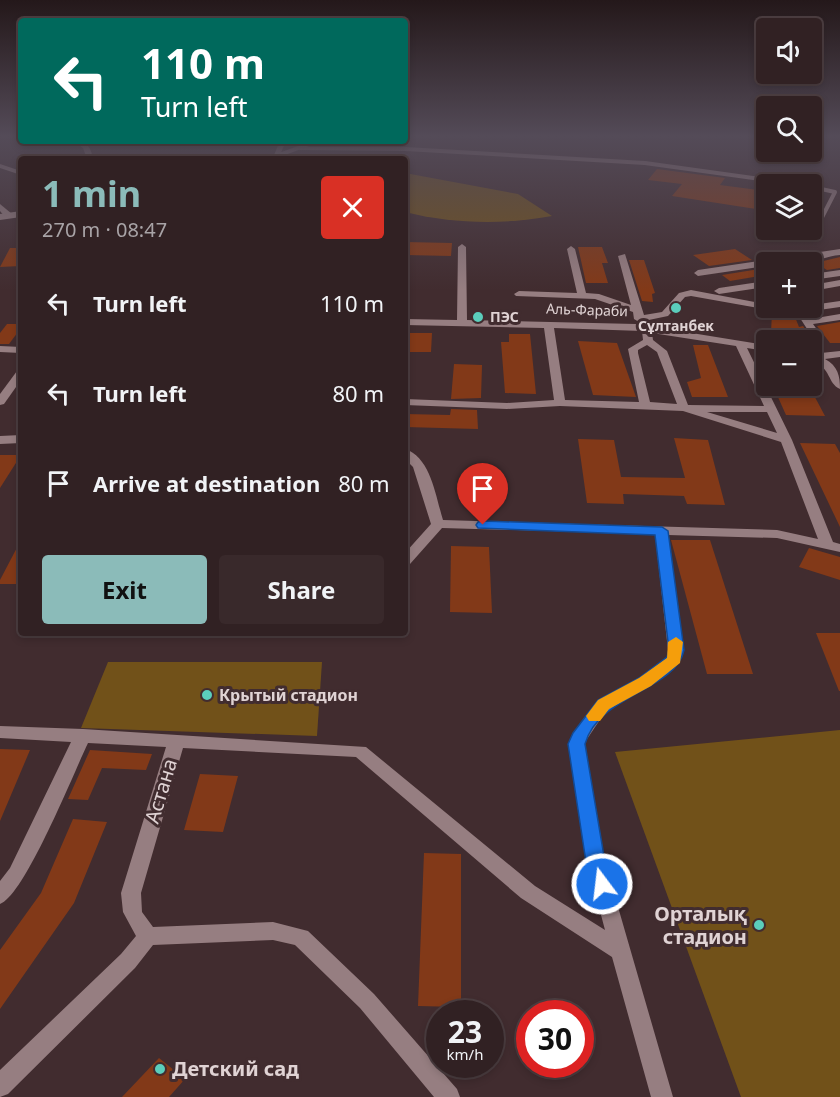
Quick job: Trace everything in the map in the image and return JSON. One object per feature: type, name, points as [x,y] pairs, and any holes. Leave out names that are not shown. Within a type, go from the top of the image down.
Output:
[{"type":"street","points":[[0,206],[4,216]]},
{"type":"street","points":[[462,247],[462,323]]},
{"type":"street","points":[[571,249],[582,296]]},
{"type":"street","points":[[822,254],[840,252]]},
{"type":"street","points":[[622,256],[637,319]]},
{"type":"street","points":[[698,273],[756,264]]},
{"type":"street","points":[[822,276],[840,273]]},
{"type":"street","points":[[822,287],[840,284]]},
{"type":"street","points":[[719,291],[756,285]]},
{"type":"street","points":[[519,294],[601,297],[637,319],[668,314],[673,311],[682,295],[691,293],[756,305]]},
{"type":"street","points":[[822,308],[840,304]]},
{"type":"street","points":[[822,315],[840,316]]},
{"type":"street","name":"Аль-Фараби","points":[[408,322],[548,324],[637,319],[647,328],[756,346]]},
{"type":"street","points":[[548,324],[560,404]]},
{"type":"street","points":[[647,328],[648,341]]},
{"type":"street","points":[[645,405],[633,349],[648,341]]},
{"type":"street","points":[[648,341],[662,351],[684,408]]},
{"type":"street","points":[[740,343],[834,547]]},
{"type":"street","points":[[0,349],[18,351]]},
{"type":"street","points":[[822,356],[840,354]]},
{"type":"street","points":[[822,362],[829,365],[840,386]]},
{"type":"street","points":[[0,402],[18,377]]},
{"type":"street","points":[[408,402],[507,406],[560,404],[772,409]]},
{"type":"street","points":[[684,408],[786,440]]},
{"type":"street","points":[[0,440],[18,440]]},
{"type":"street","points":[[408,456],[418,466],[438,524]]},
{"type":"street","points":[[438,524],[777,534],[834,547]]},
{"type":"street","points":[[408,558],[438,524]]},
{"type":"street","points":[[662,531],[676,650],[674,660],[645,682],[604,704],[579,737],[577,744],[596,862],[662,1097]]},
{"type":"street","name":"Астана","points":[[0,732],[176,742],[131,893],[130,909],[134,919],[148,936]]},
{"type":"street","points":[[0,896],[17,874],[83,735]]},
{"type":"street","points":[[176,742],[360,751],[528,892],[621,951]]},
{"type":"street","points":[[0,1086],[128,961],[148,936],[273,931],[300,937],[367,1001],[449,1097]]},
{"type":"lane","points":[[822,188],[834,192],[822,217]]},
{"type":"shaded area","points":[[408,187],[481,187],[518,194],[552,216],[515,221],[478,222],[408,213]]},
{"type":"shaded area","name":"Крытый стадион","points":[[108,662],[322,662],[317,736],[81,728]]},
{"type":"shaded area","name":"Орталық стадион","points":[[840,730],[840,1097],[741,1097],[615,752]]},
{"type":"building","points":[[679,187],[737,187],[756,190],[756,209],[672,196]]},
{"type":"building","points":[[408,242],[452,243],[451,256],[408,255]]},
{"type":"building","points":[[578,247],[602,247],[608,263],[602,263],[608,283],[586,283]]},
{"type":"building","points":[[10,248],[18,248],[18,266],[0,267]]},
{"type":"building","points":[[735,249],[752,260],[709,266],[693,255]]},
{"type":"building","points":[[840,257],[840,268],[827,270],[822,267],[822,261]]},
{"type":"building","points":[[629,260],[644,260],[655,293],[652,294],[653,302],[642,301]]},
{"type":"building","points":[[756,269],[756,277],[730,281],[722,275]]},
{"type":"building","points":[[772,318],[795,318],[799,327],[803,326],[806,330],[771,330]]},
{"type":"building","points":[[840,322],[840,343],[830,343],[817,326]]},
{"type":"building","points":[[7,324],[18,324],[18,332],[9,344],[0,344],[0,333]]},
{"type":"building","points":[[408,333],[432,333],[431,352],[408,352]]},
{"type":"building","points":[[509,334],[530,334],[536,394],[505,393],[501,342],[509,342]]},
{"type":"building","points":[[578,341],[617,343],[636,397],[593,395]]},
{"type":"building","points":[[693,345],[708,345],[728,397],[692,397],[687,382],[701,378]]},
{"type":"building","points":[[454,364],[482,365],[481,398],[451,399]]},
{"type":"building","points":[[777,396],[814,396],[825,416],[786,415]]},
{"type":"building","points":[[451,409],[477,410],[478,429],[408,427],[408,414],[450,415]]},
{"type":"building","points":[[674,438],[708,440],[725,505],[687,504],[684,496],[623,494],[624,504],[587,503],[578,439],[614,440],[621,477],[685,478]]},
{"type":"building","points":[[800,443],[835,444],[840,453],[840,527]]},
{"type":"building","points":[[0,455],[18,455],[18,460],[0,488]]},
{"type":"building","points":[[671,540],[710,540],[753,674],[707,674]]},
{"type":"building","points":[[18,546],[18,584],[0,584]]},
{"type":"building","points":[[451,546],[489,547],[492,613],[450,612]]},
{"type":"building","points":[[809,548],[840,557],[840,580],[799,567]]},
{"type":"building","points":[[816,633],[840,633],[840,691],[839,691]]},
{"type":"building","points":[[0,749],[30,750],[0,821]]},
{"type":"building","points":[[90,750],[152,754],[146,770],[102,768],[88,800],[68,799]]},
{"type":"building","points":[[200,774],[238,776],[223,832],[184,830]]},
{"type":"building","points":[[73,819],[107,822],[74,903],[0,1009],[0,950],[41,893]]},
{"type":"building","points":[[424,853],[461,854],[461,1000],[426,1000],[426,1006],[418,1006]]},
{"type":"building","name":"Детский сад","points":[[159,1058],[185,1079],[169,1097],[122,1097]]},
{"type":"slow traffic","points":[[594,716],[604,704],[645,682],[674,660],[676,642]]},
{"type":"place","name":"Сұлтанбек","points":[[676,308]]},
{"type":"place","name":"ПЭС","points":[[478,317]]},
{"type":"place","name":"Крытый стадион","points":[[207,695]]},
{"type":"place","name":"Орталық стадион","points":[[759,925]]},
{"type":"place","name":"Детский сад","points":[[160,1069]]},
{"type":"route","points":[[483,525],[662,531],[676,650],[674,660],[645,682],[604,704],[579,737],[577,744],[596,862],[602,884]]}]
